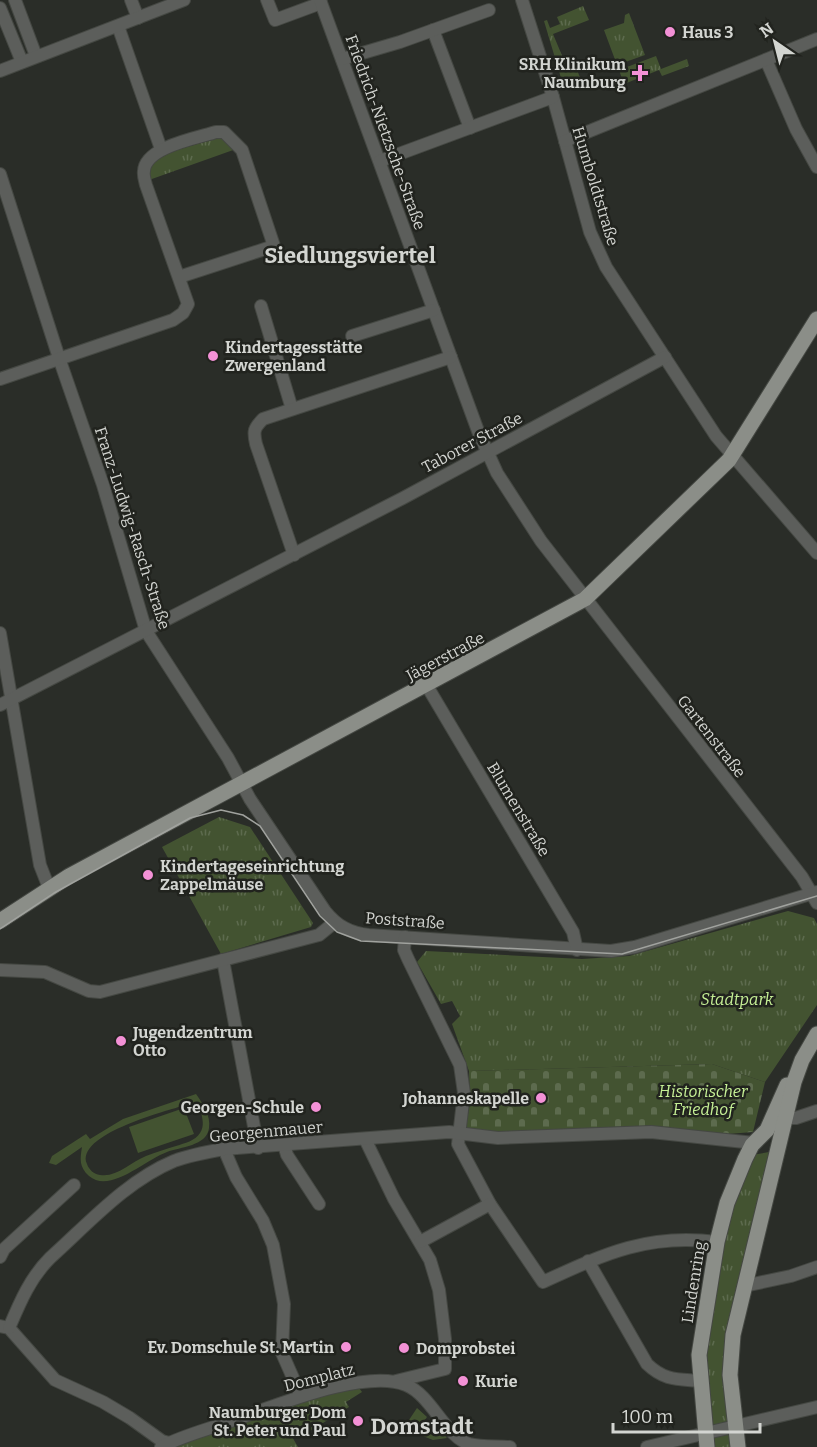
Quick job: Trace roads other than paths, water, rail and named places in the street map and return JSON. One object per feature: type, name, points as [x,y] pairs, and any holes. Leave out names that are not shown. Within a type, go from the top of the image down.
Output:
[{"type":"main road","name":"Jägerstraße","points":[[0,921],[49,888],[427,687],[585,599],[733,456],[817,319]]},
{"type":"main road","name":"Lindenring","points":[[738,1447],[740,1426],[730,1356],[744,1286],[780,1140],[781,1114],[789,1081],[817,1034]]},
{"type":"main road","name":"Lindenring","points":[[706,1440],[699,1355],[717,1242],[727,1203],[759,1138],[781,1114]]},
{"type":"main road","points":[[759,1138],[774,1133],[780,1140]]},
{"type":"street","points":[[15,0],[36,56]]},
{"type":"street","points":[[131,0],[138,18]]},
{"type":"street","points":[[0,71],[184,0]]},
{"type":"street","points":[[267,0],[275,20],[320,2]]},
{"type":"street","name":"Humboldtstraße","points":[[522,0],[553,97],[590,232],[600,256],[716,436],[817,553]]},
{"type":"street","name":"Friedrich-Nietzsche-Straße","points":[[320,2],[487,454],[536,534],[585,599]]},
{"type":"street","points":[[0,8],[22,62]]},
{"type":"street","points":[[342,59],[489,10]]},
{"type":"street","points":[[118,26],[161,149]]},
{"type":"street","points":[[433,30],[470,128]]},
{"type":"street","points":[[565,141],[817,39]]},
{"type":"street","points":[[766,60],[796,129],[817,167]]},
{"type":"street","points":[[380,161],[553,97]]},
{"type":"street","points":[[0,379],[173,320],[183,313],[188,304],[146,185],[144,170],[147,160],[161,149],[216,132],[224,132],[242,150],[274,246],[179,276]]},
{"type":"street","name":"Franz-Ludwig-Rasch-Straße","points":[[0,174],[59,358],[103,485],[146,631],[243,785],[322,906],[335,922]]},
{"type":"street","points":[[261,306],[292,409]]},
{"type":"street","points":[[352,336],[434,310]]},
{"type":"street","points":[[294,555],[253,431],[263,419],[451,357]]},
{"type":"street","name":"Taborer Straße","points":[[0,705],[294,555],[665,357]]},
{"type":"street","name":"Gartenstraße","points":[[585,599],[815,896]]},
{"type":"street","points":[[0,633],[40,865],[49,888]]},
{"type":"street","name":"Blumenstraße","points":[[427,687],[573,932],[577,950]]},
{"type":"street","name":"Poststraße","points":[[335,922],[356,933],[603,951],[635,947],[815,896]]},
{"type":"street","points":[[0,970],[45,972],[84,989],[100,992],[319,934],[335,922]]},
{"type":"street","points":[[405,937],[405,953],[460,1065],[464,1093],[458,1144],[490,1204],[543,1282],[588,1261],[661,1239],[685,1238],[717,1242]]},
{"type":"street","points":[[223,960],[258,1148]]},
{"type":"street","points":[[781,1114],[796,1118],[817,1111]]},
{"type":"street","name":"Georgenmauer","points":[[4,1327],[38,1270],[127,1189],[175,1161],[224,1149],[458,1133],[498,1138],[651,1132],[759,1138]]},
{"type":"street","points":[[365,1139],[394,1199],[430,1260],[439,1290],[446,1339],[445,1370],[393,1382]]},
{"type":"street","points":[[284,1145],[287,1155],[319,1204]]},
{"type":"street","points":[[224,1149],[230,1165],[263,1221],[273,1245],[284,1304],[282,1353],[301,1396]]},
{"type":"street","points":[[0,1257],[4,1249],[75,1185]]},
{"type":"street","points":[[420,1242],[490,1204]]},
{"type":"street","points":[[588,1261],[647,1364],[659,1376],[700,1381]]},
{"type":"street","points":[[744,1286],[791,1276],[817,1267]]},
{"type":"street","points":[[4,1327],[55,1380],[103,1402],[167,1446]]},
{"type":"street","name":"Domplatz","points":[[167,1446],[301,1396],[369,1382],[393,1382],[414,1390],[460,1439],[470,1444],[510,1447]]},
{"type":"street","points":[[647,1447],[706,1440],[740,1426],[817,1407]]},
{"type":"tram line","points":[[0,929],[54,893],[190,818],[221,810],[243,815],[260,826],[320,916],[337,932],[361,941],[622,954],[817,896]]},
{"type":"place","name":"Haus 3","points":[[670,32]]},
{"type":"place","name":"SRH Klinikum Naumburg","points":[[640,73]]},
{"type":"place","name":"Kindertagesstätte Zwergenland","points":[[213,356]]},
{"type":"place","name":"Kindertageseinrichtung Zappelmäuse","points":[[148,875]]},
{"type":"place","name":"Jugendzentrum Otto","points":[[121,1041]]},
{"type":"place","name":"Johanneskapelle","points":[[541,1098]]},
{"type":"place","name":"Georgen-Schule","points":[[316,1107]]},
{"type":"place","name":"Ev. Domschule St. Martin","points":[[346,1347]]},
{"type":"place","name":"Domprobstei","points":[[404,1348]]},
{"type":"place","name":"Kurie","points":[[463,1381]]},
{"type":"place","name":"Naumburger Dom St. Peter und Paul","points":[[358,1421]]},
{"type":"district","name":"Siedlungsviertel","points":[[350,255]]},
{"type":"district","name":"Domstadt","points":[[422,1426]]},
{"type":"park label","name":"Stadtpark","points":[[737,999]]},
{"type":"park label","name":"Historischer Friedhof","points":[[703,1100]]}]
